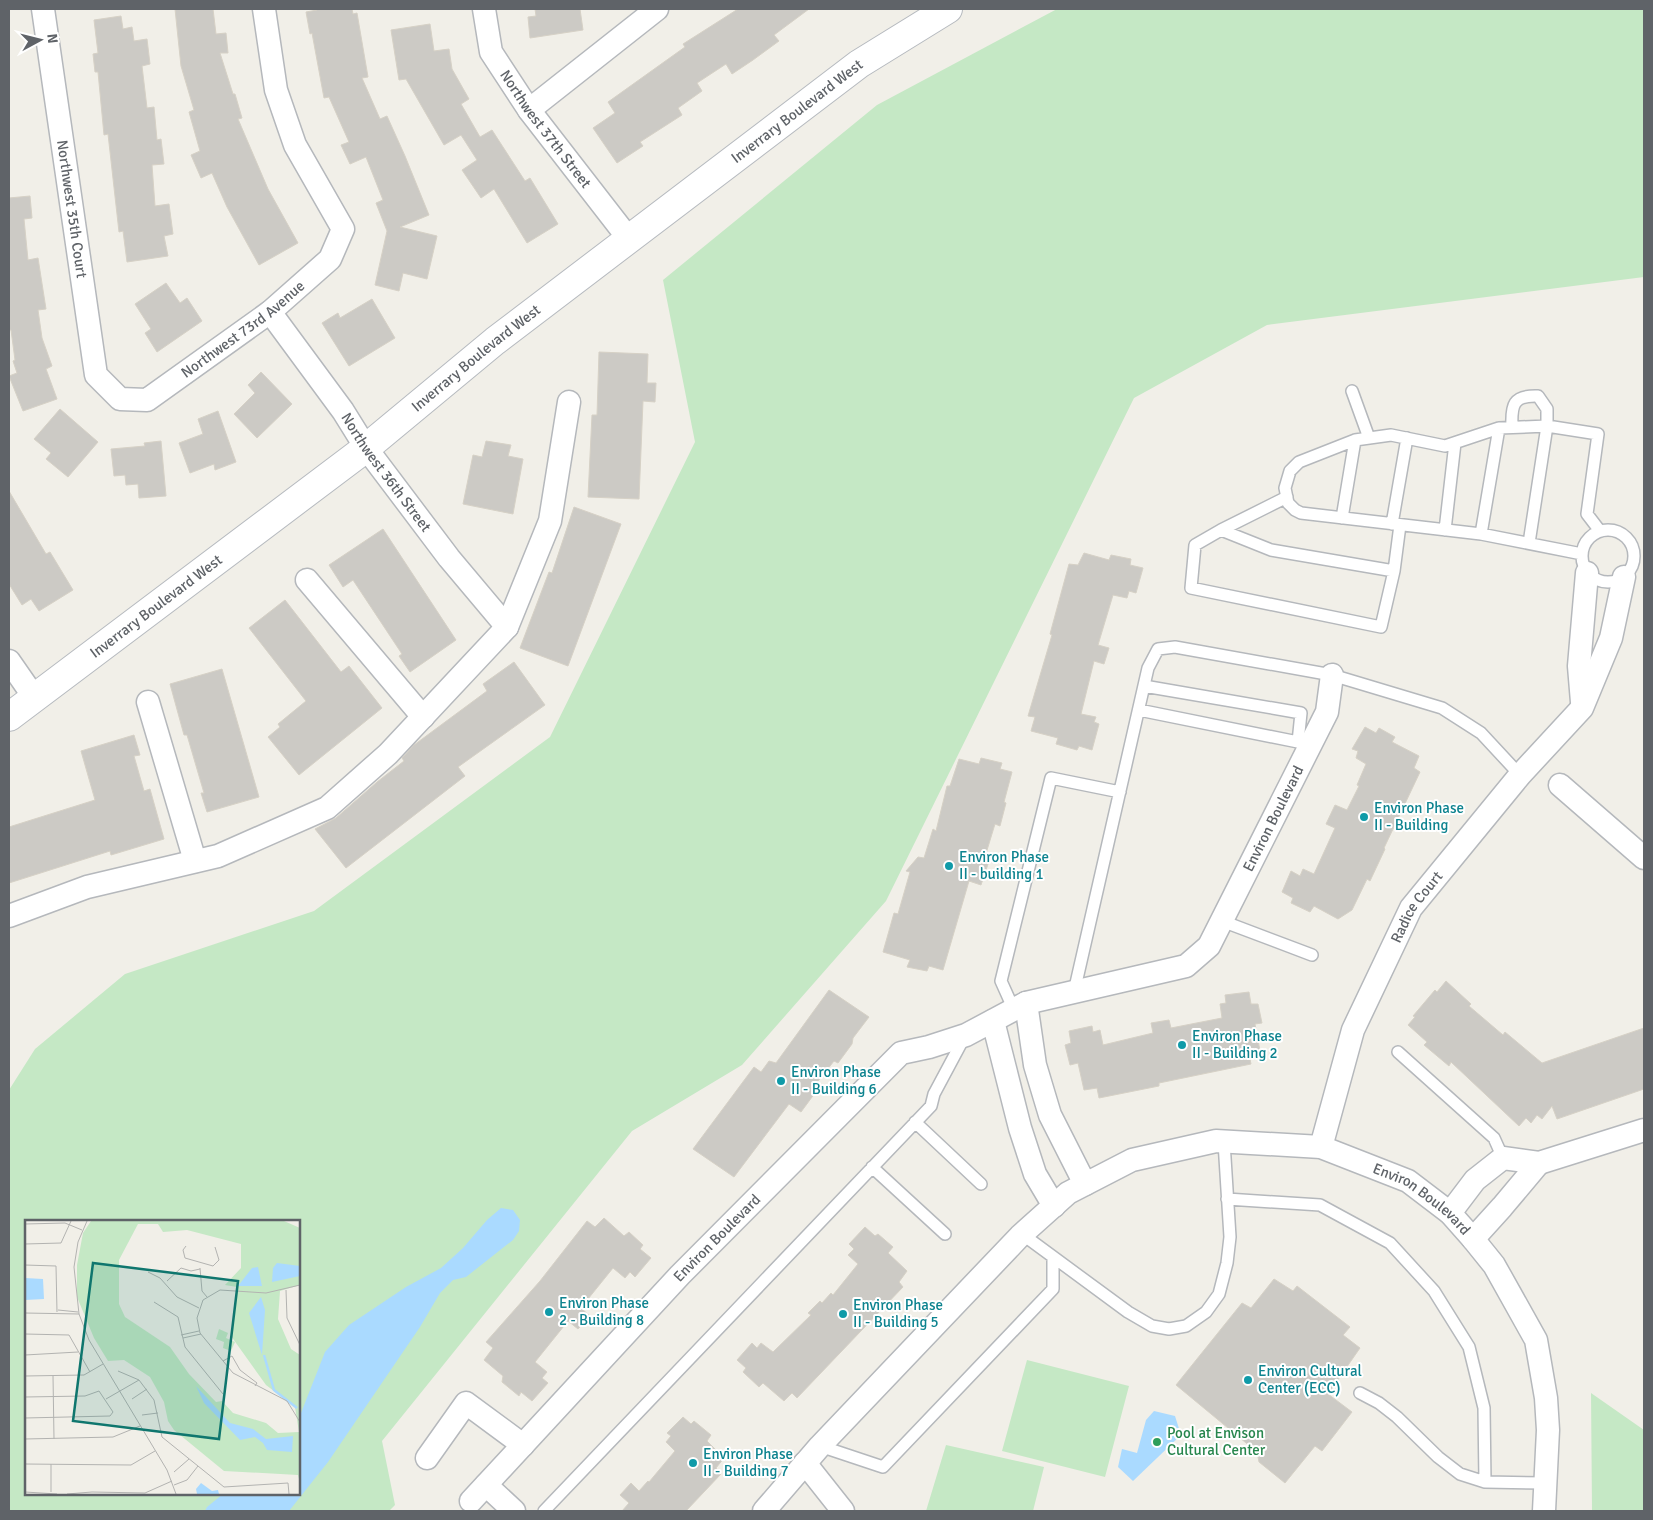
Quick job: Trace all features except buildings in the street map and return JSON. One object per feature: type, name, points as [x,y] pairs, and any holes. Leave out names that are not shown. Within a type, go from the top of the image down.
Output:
[{"type":"street","name":"Northwest 35th Court","points":[[43,9],[96,375],[120,399]]},
{"type":"street","name":"Northwest 73rd Avenue","points":[[120,399],[147,400],[270,312],[330,259],[343,229],[295,144],[276,90],[264,9]]},
{"type":"street","name":"Northwest 37th Street","points":[[484,9],[491,52],[529,110],[629,239]]},
{"type":"street","points":[[529,110],[657,9]]},
{"type":"street","name":"Inverrary Boulevard West","points":[[9,717],[366,448],[495,341],[859,64],[948,9]]},
{"type":"street","name":"Northwest 36th Street","points":[[270,312],[343,411],[366,448],[449,558],[507,627]]},
{"type":"street","points":[[9,916],[86,888],[218,856],[327,808],[388,754],[507,627],[550,521],[569,402]]},
{"type":"street","points":[[1582,708],[1579,666],[1584,563]]},
{"type":"street","name":"Radice Court","points":[[1321,1147],[1353,1030],[1411,908],[1520,775],[1582,708],[1611,638],[1624,577]]},
{"type":"street","points":[[307,580],[423,717]]},
{"type":"street","points":[[9,661],[34,697]]},
{"type":"street","name":"Environ Boulevard","points":[[514,1511],[479,1493],[680,1275],[900,1053],[929,1047],[966,1035],[1020,1006],[1186,966],[1209,946],[1327,712],[1332,675]]},
{"type":"street","points":[[148,702],[194,861]]},
{"type":"street","points":[[1560,785],[1644,858]]},
{"type":"street","points":[[1020,1006],[1034,1065],[1050,1115],[1085,1184]]},
{"type":"street","points":[[993,1021],[1035,1174],[1054,1206]]},
{"type":"street","points":[[1450,1213],[1475,1180],[1503,1158],[1539,1163],[1644,1130]]},
{"type":"street","name":"Environ Boulevard","points":[[764,1511],[820,1446],[1022,1234],[1068,1193],[1132,1160],[1216,1141],[1321,1147],[1408,1181],[1450,1213],[1494,1264],[1536,1340],[1546,1398],[1548,1430],[1544,1511]]},
{"type":"street","points":[[1473,1239],[1502,1208],[1539,1163]]},
{"type":"street","points":[[427,1458],[466,1403],[523,1445]]},
{"type":"street","points":[[805,1463],[843,1511]]},
{"type":"lane","points":[[1352,391],[1369,438]]},
{"type":"lane","points":[[1512,427],[1511,409],[1516,402],[1526,396],[1538,396],[1546,409],[1547,426],[1529,543]]},
{"type":"lane","points":[[1584,563],[1529,543],[1481,534],[1301,513],[1291,506],[1285,488],[1286,480],[1290,471],[1299,462],[1355,440],[1391,435],[1445,446],[1499,428],[1547,426],[1598,434],[1587,514],[1600,531]]},
{"type":"lane","points":[[1481,534],[1499,428]]},
{"type":"lane","points":[[1287,497],[1195,545],[1190,588],[1381,627],[1394,570],[1396,524],[1407,438]]},
{"type":"lane","points":[[1342,518],[1355,440]]},
{"type":"lane","points":[[1445,530],[1455,443]]},
{"type":"lane","points":[[1221,530],[1271,550],[1394,570]]},
{"type":"lane","points":[[1611,530],[1620,533],[1639,548],[1631,569],[1624,577],[1615,582],[1605,583],[1595,580],[1584,563],[1585,544],[1591,536],[1600,531],[1611,530]]},
{"type":"lane","points":[[1074,992],[1148,668],[1158,649],[1175,647],[1332,675],[1442,708],[1481,732],[1520,775]]},
{"type":"lane","points":[[1139,710],[1298,742],[1301,713],[1144,686]]},
{"type":"lane","points":[[1020,1006],[1001,981],[1052,778],[1120,792]]},
{"type":"lane","points":[[1222,921],[1312,955]]},
{"type":"lane","points":[[544,1511],[931,1106],[934,1094],[966,1035]]},
{"type":"lane","points":[[1398,1052],[1494,1138],[1503,1158]]},
{"type":"lane","points":[[915,1122],[981,1184]]},
{"type":"lane","points":[[1022,1234],[1128,1312],[1152,1326],[1169,1329],[1186,1326],[1206,1312],[1219,1294],[1227,1263],[1230,1237],[1224,1142]]},
{"type":"lane","points":[[872,1167],[945,1234]]},
{"type":"lane","points":[[1228,1199],[1320,1205],[1390,1242],[1403,1256],[1434,1291],[1469,1347],[1484,1408],[1485,1482]]},
{"type":"lane","points":[[820,1446],[883,1467],[1053,1289],[1053,1257]]},
{"type":"lane","points":[[1360,1392],[1379,1402],[1438,1457],[1460,1474],[1485,1482],[1546,1483]]},
{"type":"green space","points":[[1057,9],[1644,9],[1644,277],[1267,325],[1134,398],[886,901],[742,1065],[632,1131],[382,1441],[395,1505],[389,1511],[9,1511],[9,1090],[35,1049],[125,974],[314,911],[550,737],[695,442],[663,280],[877,105]]},
{"type":"green space","points":[[1027,1360],[1129,1386],[1105,1477],[1002,1451]]},
{"type":"green space","points":[[1591,1393],[1644,1430],[1644,1511],[1592,1511]]},
{"type":"green space","points":[[946,1445],[1044,1467],[1033,1511],[926,1511]]},
{"type":"water","points":[[501,1208],[513,1210],[520,1220],[519,1231],[513,1240],[466,1277],[453,1280],[440,1293],[420,1327],[328,1462],[289,1511],[205,1511],[207,1507],[222,1495],[300,1495],[300,1415],[325,1352],[349,1325],[406,1287],[441,1268],[463,1248],[487,1220]]},
{"type":"water","name":"Pool at Envison Cultural Center","points":[[1154,1411],[1175,1416],[1181,1435],[1133,1481],[1118,1467],[1122,1449],[1137,1453],[1146,1420]]},
{"type":"place","name":"Environ Phase II - Building","points":[[1364,817]]},
{"type":"place","name":"Environ Phase II - building 1","points":[[949,866]]},
{"type":"place","name":"Environ Phase II - Building 2","points":[[1182,1045]]},
{"type":"place","name":"Environ Phase II - Building 6","points":[[781,1081]]},
{"type":"place","name":"Environ Phase 2 - Building 8","points":[[549,1312]]},
{"type":"place","name":"Environ Phase II - Building 5","points":[[843,1314]]},
{"type":"place","name":"Environ Cultural Center (ECC)","points":[[1248,1380]]},
{"type":"place","name":"Pool at Envison Cultural Center","points":[[1157,1442]]},
{"type":"place","name":"Environ Phase II - Building 7","points":[[693,1463]]}]
